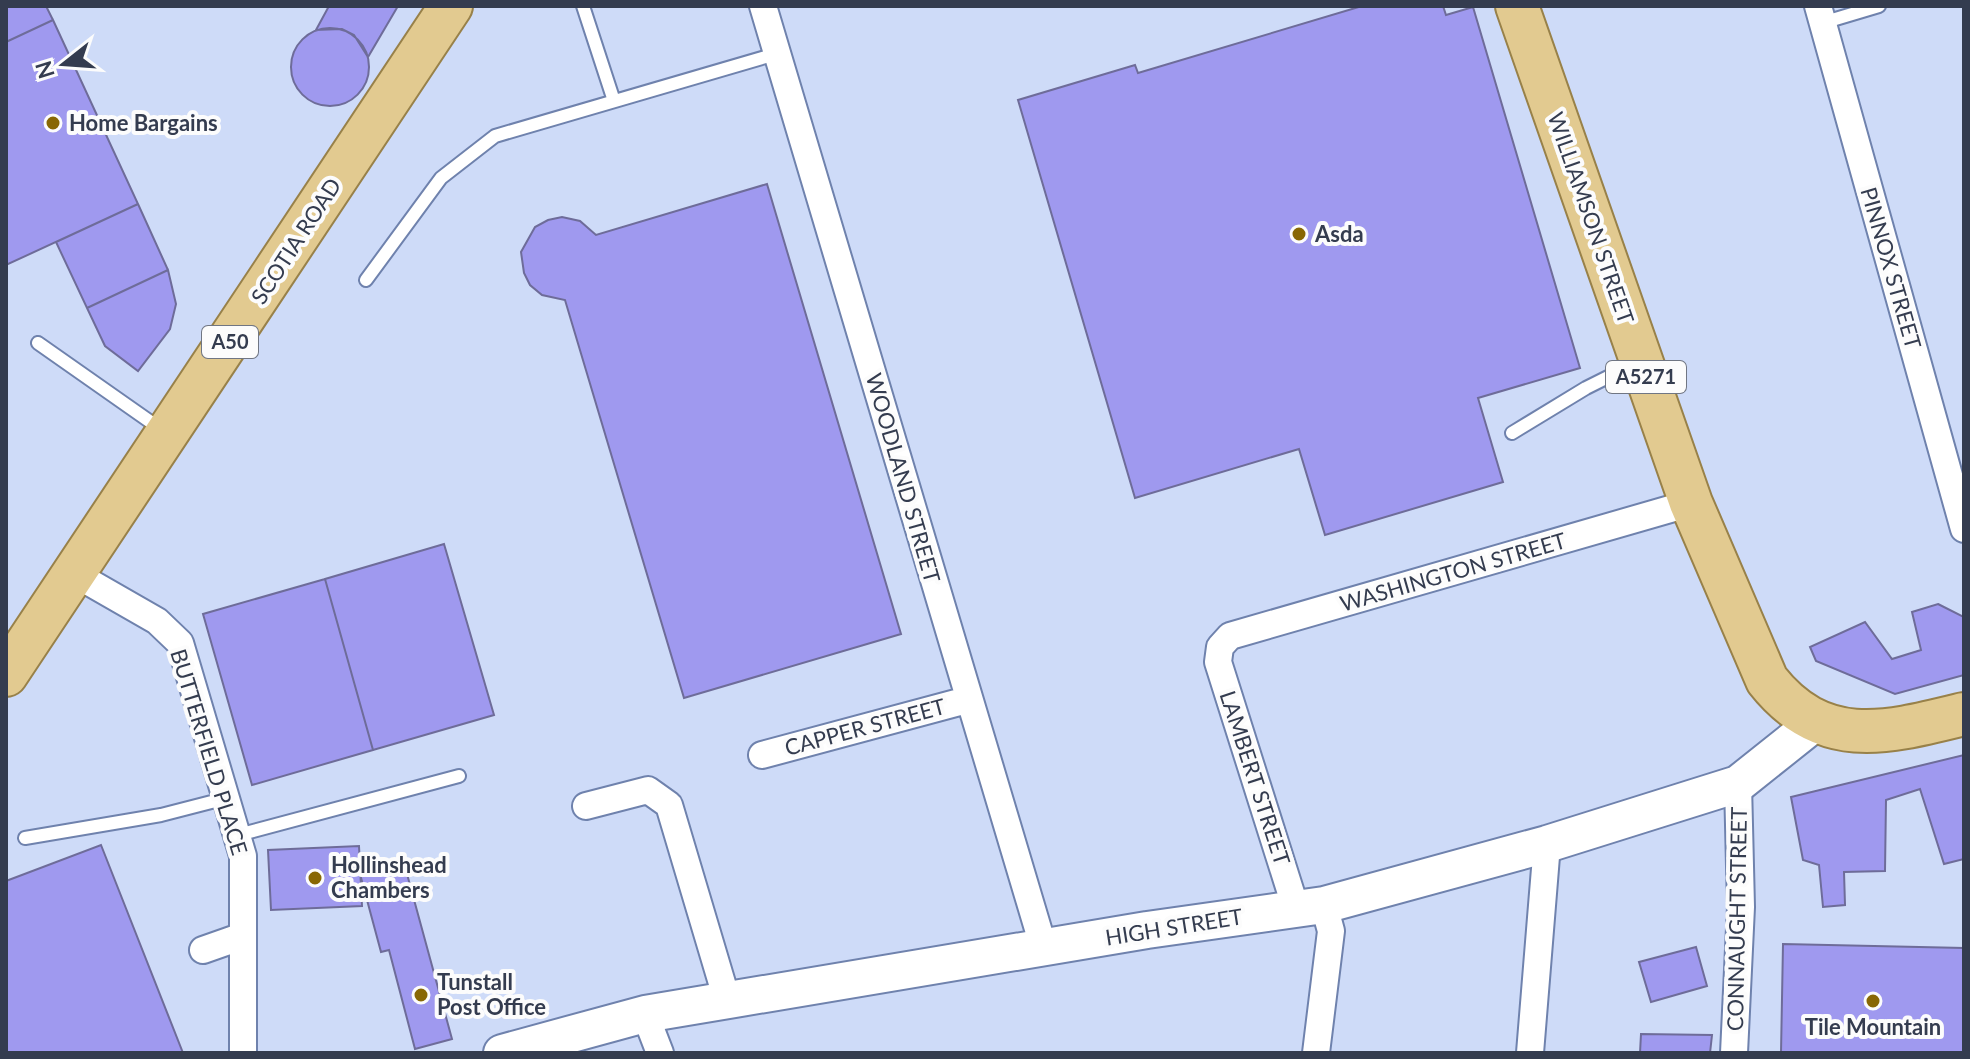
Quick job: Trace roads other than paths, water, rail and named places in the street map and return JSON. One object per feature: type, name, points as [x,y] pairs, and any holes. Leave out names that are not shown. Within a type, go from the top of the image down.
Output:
[{"type":"main road","name":"SCOTIA ROAD","points":[[6,675],[451,6]]},
{"type":"main road","name":"WILLIAMSON STREET","points":[[1517,6],[1691,503],[1767,680],[1786,703],[1817,721]]},
{"type":"main road","name":"A5271","points":[[1817,721],[1867,734],[1964,714]]},
{"type":"street","name":"WOODLAND STREET","points":[[763,6],[967,700],[1044,949]]},
{"type":"street","name":"PINNOX STREET","points":[[1820,14],[1964,529]]},
{"type":"street","name":"WASHINGTON STREET","points":[[1220,647],[1230,636],[1691,503]]},
{"type":"street","name":"BUTTERFIELD PLACE","points":[[75,574],[157,621],[180,643],[243,856],[240,937],[243,1053]]},
{"type":"street","name":"LAMBERT STREET","points":[[1220,647],[1218,662],[1310,907],[1331,931],[1316,1053]]},
{"type":"street","name":"CAPPER STREET","points":[[762,755],[967,700]]},
{"type":"street","name":"HIGH STREET","points":[[502,1053],[645,1014],[1147,930],[1310,907],[1547,844],[1738,784],[1817,721]]},
{"type":"street","name":"CONNAUGHT STREET","points":[[1734,1053],[1741,907],[1738,784]]},
{"type":"street","points":[[586,806],[648,790],[669,805],[727,1000]]},
{"type":"street","points":[[1530,1053],[1547,844]]},
{"type":"street","points":[[203,950],[240,937]]},
{"type":"street","points":[[645,1014],[660,1053]]},
{"type":"lane","points":[[583,6],[614,101]]},
{"type":"lane","points":[[1820,14],[1879,6]]},
{"type":"lane","points":[[366,280],[441,178],[495,136],[779,53]]},
{"type":"lane","points":[[38,343],[168,435]]},
{"type":"lane","points":[[1512,433],[1586,388],[1641,361]]},
{"type":"lane","points":[[238,835],[459,776]]},
{"type":"lane","points":[[25,838],[161,815],[227,798]]},
{"type":"place","name":"Home Bargains","points":[[53,123]]},
{"type":"place","name":"Asda","points":[[1299,234]]},
{"type":"place","name":"Hollinshead Chambers","points":[[315,878]]},
{"type":"place","name":"Tunstall Post Office","points":[[421,995]]},
{"type":"place","name":"Tile Mountain","points":[[1873,1001]]}]
